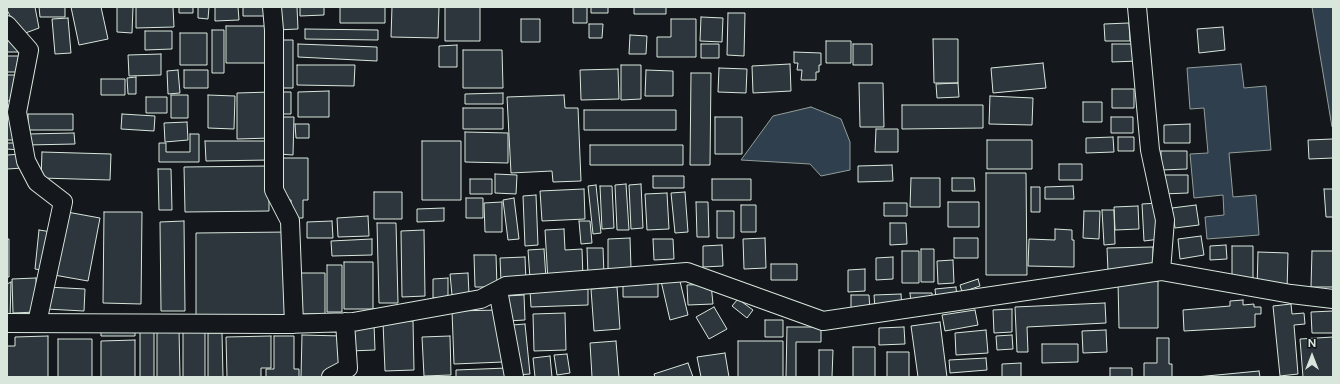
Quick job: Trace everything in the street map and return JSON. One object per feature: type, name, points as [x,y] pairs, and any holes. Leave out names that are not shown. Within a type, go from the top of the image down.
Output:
[{"type":"street","points":[[272,7],[274,30],[274,190],[290,221],[294,324]]},
{"type":"street","points":[[1137,7],[1150,150],[1165,220],[1161,271]]},
{"type":"street","points":[[7,25],[29,50],[18,112],[26,160],[37,182],[63,202],[37,323]]},
{"type":"street","points":[[7,323],[294,324],[345,322],[481,299],[506,286],[687,272],[823,321],[1161,271],[1292,294],[1333,299]]},
{"type":"street","points":[[498,290],[514,377]]},
{"type":"street","points":[[331,377],[348,368],[345,322]]},
{"type":"water","points":[[1312,7],[1333,7],[1333,127],[1332,127]]},
{"type":"water","points":[[1241,64],[1244,88],[1266,86],[1271,150],[1229,153],[1233,197],[1256,195],[1259,235],[1207,239],[1205,217],[1224,215],[1223,195],[1194,198],[1190,154],[1208,153],[1204,108],[1190,109],[1187,68]]},
{"type":"water","points":[[811,107],[841,119],[850,142],[850,170],[821,176],[810,164],[741,160],[773,116]]},
{"type":"building","points":[[7,7],[35,7],[39,28],[20,35],[7,10]]},
{"type":"building","points":[[39,7],[65,7],[65,17],[40,17]]},
{"type":"building","points":[[71,7],[101,7],[108,39],[79,45]]},
{"type":"building","points":[[117,7],[133,7],[132,33],[117,32]]},
{"type":"building","points":[[136,7],[173,7],[174,27],[136,28]]},
{"type":"building","points":[[179,7],[193,7],[193,13],[179,13]]},
{"type":"building","points":[[198,7],[209,7],[208,19],[198,18]]},
{"type":"building","points":[[215,7],[238,7],[239,20],[215,21]]},
{"type":"building","points":[[243,7],[266,7],[266,16],[243,16]]},
{"type":"building","points":[[276,7],[297,7],[298,29],[276,30]]},
{"type":"building","points":[[300,7],[324,7],[324,15],[300,16]]},
{"type":"building","points":[[340,7],[385,7],[385,23],[340,23]]},
{"type":"building","points":[[392,7],[439,7],[438,38],[391,37]]},
{"type":"building","points":[[445,7],[480,7],[480,41],[445,41]]},
{"type":"building","points":[[573,7],[587,7],[587,23],[573,23]]},
{"type":"building","points":[[591,7],[608,7],[608,13],[591,13]]},
{"type":"building","points":[[634,7],[666,7],[666,14],[634,14]]},
{"type":"building","points":[[728,13],[745,13],[744,56],[727,55]]},
{"type":"building","points":[[701,17],[723,18],[722,42],[700,41]]},
{"type":"building","points":[[68,18],[71,53],[55,54],[52,19]]},
{"type":"building","points":[[521,19],[540,19],[540,42],[521,42]]},
{"type":"building","points":[[671,19],[696,19],[696,57],[657,57],[657,37],[671,37]]},
{"type":"building","points":[[1129,23],[1130,41],[1105,41],[1104,24]]},
{"type":"building","points":[[589,24],[603,24],[602,38],[589,38]]},
{"type":"building","points":[[226,26],[269,26],[270,63],[226,63]]},
{"type":"building","points":[[1223,27],[1225,50],[1199,53],[1197,29]]},
{"type":"building","points":[[7,28],[22,52],[7,52]]},
{"type":"building","points":[[305,29],[378,30],[378,40],[305,39]]},
{"type":"building","points":[[212,30],[224,30],[224,73],[212,73]]},
{"type":"building","points":[[145,31],[172,31],[172,49],[145,50]]},
{"type":"building","points":[[180,33],[207,33],[207,65],[180,65]]},
{"type":"building","points":[[630,35],[647,36],[646,54],[629,54]]},
{"type":"building","points":[[933,39],[958,39],[958,83],[934,83]]},
{"type":"building","points":[[278,40],[293,40],[293,88],[278,88]]},
{"type":"building","points":[[826,41],[851,41],[851,63],[826,63]]},
{"type":"building","points":[[298,44],[377,47],[377,61],[298,57]]},
{"type":"building","points":[[701,44],[719,44],[719,58],[701,58]]},
{"type":"building","points":[[853,44],[872,44],[872,65],[853,65]]},
{"type":"building","points":[[1112,44],[1137,44],[1138,61],[1112,62]]},
{"type":"building","points":[[457,45],[457,67],[439,67],[439,46]]},
{"type":"building","points":[[463,50],[502,50],[503,88],[463,88]]},
{"type":"building","points":[[794,52],[821,53],[821,65],[819,65],[819,72],[816,72],[816,80],[801,80],[802,70],[797,70],[798,63],[794,63]]},
{"type":"building","points":[[161,54],[161,75],[129,76],[128,55]]},
{"type":"building","points":[[7,56],[22,56],[22,72],[7,72]]},
{"type":"building","points":[[1043,63],[1046,88],[993,93],[991,68]]},
{"type":"building","points":[[790,64],[791,91],[753,93],[752,66]]},
{"type":"building","points":[[297,65],[355,65],[354,86],[297,85]]},
{"type":"building","points":[[621,65],[641,65],[641,99],[621,100]]},
{"type":"building","points":[[719,68],[747,69],[746,93],[718,92]]},
{"type":"building","points":[[618,69],[619,99],[581,100],[580,70]]},
{"type":"building","points":[[178,70],[180,93],[168,94],[167,71]]},
{"type":"building","points":[[184,70],[208,70],[208,88],[184,88]]},
{"type":"building","points":[[646,70],[673,71],[673,96],[645,96]]},
{"type":"building","points":[[691,73],[711,73],[710,165],[690,165]]},
{"type":"building","points":[[7,75],[19,75],[19,101],[7,101]]},
{"type":"building","points":[[136,77],[136,94],[128,94],[127,78]]},
{"type":"building","points":[[101,79],[125,79],[125,95],[101,95]]},
{"type":"building","points":[[859,83],[883,83],[884,127],[860,127]]},
{"type":"building","points":[[958,83],[959,97],[937,98],[936,84]]},
{"type":"building","points":[[1112,89],[1134,89],[1134,108],[1112,108]]},
{"type":"building","points":[[329,91],[329,117],[298,117],[298,92]]},
{"type":"building","points":[[271,92],[271,138],[237,139],[237,93]]},
{"type":"building","points":[[276,92],[291,92],[291,114],[277,114]]},
{"type":"building","points":[[503,93],[503,104],[465,104],[465,94]]},
{"type":"building","points":[[171,95],[188,95],[188,118],[171,118]]},
{"type":"building","points":[[208,95],[235,96],[234,129],[208,128]]},
{"type":"building","points":[[564,95],[565,108],[578,108],[581,181],[553,182],[552,171],[511,173],[507,97]]},
{"type":"building","points":[[990,96],[1033,98],[1032,125],[989,124]]},
{"type":"building","points":[[146,97],[167,97],[167,113],[146,113]]},
{"type":"building","points":[[1083,102],[1102,102],[1102,122],[1083,122]]},
{"type":"building","points":[[902,105],[983,105],[983,128],[902,129]]},
{"type":"building","points":[[463,108],[503,108],[503,129],[463,129]]},
{"type":"building","points":[[13,109],[14,140],[7,140],[7,110]]},
{"type":"building","points":[[584,110],[676,110],[676,130],[584,130]]},
{"type":"building","points":[[28,114],[73,114],[73,130],[28,130]]},
{"type":"building","points":[[122,114],[155,116],[154,131],[121,129]]},
{"type":"building","points":[[279,117],[294,117],[293,155],[278,154]]},
{"type":"building","points":[[715,117],[742,117],[742,154],[715,154]]},
{"type":"building","points":[[1111,117],[1133,117],[1133,133],[1111,133]]},
{"type":"building","points":[[187,122],[188,140],[165,142],[164,123]]},
{"type":"building","points":[[295,124],[309,124],[309,138],[296,138]]},
{"type":"building","points":[[1190,124],[1190,143],[1164,143],[1164,125]]},
{"type":"building","points":[[876,129],[898,129],[898,152],[875,152]]},
{"type":"building","points":[[465,132],[508,133],[508,163],[465,162]]},
{"type":"building","points":[[74,133],[75,144],[27,145],[27,134]]},
{"type":"building","points":[[190,134],[199,134],[199,162],[159,162],[159,143],[166,143],[166,152],[190,152]]},
{"type":"building","points":[[1113,137],[1114,152],[1086,153],[1086,138]]},
{"type":"building","points":[[1118,137],[1134,137],[1134,151],[1118,151]]},
{"type":"building","points":[[1333,139],[1333,158],[1309,159],[1308,140]]},
{"type":"building","points":[[987,140],[1032,140],[1032,169],[987,169]]},
{"type":"building","points":[[205,141],[271,141],[271,160],[206,161]]},
{"type":"building","points":[[422,141],[461,141],[461,200],[422,200]]},
{"type":"building","points":[[7,143],[21,143],[20,150],[7,149]]},
{"type":"building","points":[[590,145],[683,145],[683,165],[590,165]]},
{"type":"building","points":[[1161,151],[1187,151],[1187,169],[1161,170]]},
{"type":"building","points":[[42,152],[111,154],[110,180],[41,178]]},
{"type":"building","points":[[22,154],[23,168],[7,169],[7,155]]},
{"type":"building","points":[[280,158],[308,158],[308,200],[303,200],[303,218],[291,218],[291,200],[280,200]]},
{"type":"building","points":[[1059,164],[1082,164],[1082,180],[1059,180]]},
{"type":"building","points":[[892,165],[893,181],[858,182],[858,166]]},
{"type":"building","points":[[269,166],[269,211],[185,212],[184,167]]},
{"type":"building","points":[[158,169],[171,169],[172,210],[159,210]]},
{"type":"building","points":[[986,173],[1026,173],[1027,275],[986,275]]},
{"type":"building","points":[[495,174],[517,175],[516,194],[495,193]]},
{"type":"building","points":[[1162,175],[1188,175],[1188,193],[1162,194]]},
{"type":"building","points":[[653,176],[684,176],[684,188],[653,188]]},
{"type":"building","points":[[911,178],[940,178],[940,207],[910,207]]},
{"type":"building","points":[[952,178],[974,178],[975,191],[952,191]]},
{"type":"building","points":[[470,179],[492,179],[492,194],[470,194]]},
{"type":"building","points":[[712,179],[751,179],[751,200],[712,200]]},
{"type":"building","points":[[626,184],[629,230],[617,230],[615,185]]},
{"type":"building","points":[[641,184],[643,228],[631,229],[629,185]]},
{"type":"building","points":[[596,185],[601,233],[593,234],[588,186]]},
{"type":"building","points":[[600,186],[612,186],[614,228],[602,229]]},
{"type":"building","points":[[1073,186],[1074,199],[1045,199],[1045,187]]},
{"type":"building","points":[[1031,187],[1040,187],[1040,212],[1031,212]]},
{"type":"building","points":[[584,189],[585,219],[542,221],[540,191]]},
{"type":"building","points":[[1324,189],[1333,189],[1333,217],[1326,217]]},
{"type":"building","points":[[374,192],[402,192],[402,219],[374,219]]},
{"type":"building","points":[[685,192],[688,232],[675,233],[671,193]]},
{"type":"building","points":[[667,193],[669,229],[647,230],[645,194]]},
{"type":"building","points":[[536,195],[538,245],[525,246],[523,196]]},
{"type":"building","points":[[466,198],[483,198],[483,218],[466,218]]},
{"type":"building","points":[[514,198],[519,239],[508,240],[503,200]]},
{"type":"building","points":[[502,202],[502,232],[485,232],[484,203]]},
{"type":"building","points":[[696,202],[708,202],[709,237],[697,237]]},
{"type":"building","points":[[948,202],[979,202],[979,227],[948,227]]},
{"type":"building","points":[[884,203],[907,203],[907,216],[884,216]]},
{"type":"building","points":[[1158,203],[1160,239],[1144,241],[1142,204]]},
{"type":"building","points":[[741,205],[756,205],[756,232],[741,232]]},
{"type":"building","points":[[1196,205],[1199,225],[1175,228],[1172,208]]},
{"type":"building","points":[[1138,206],[1139,229],[1115,230],[1114,207]]},
{"type":"building","points":[[444,208],[444,221],[417,222],[417,209]]},
{"type":"building","points":[[1102,210],[1114,210],[1115,244],[1104,245]]},
{"type":"building","points":[[717,211],[734,211],[734,238],[717,238]]},
{"type":"building","points":[[1084,211],[1100,211],[1099,239],[1083,238]]},
{"type":"building","points":[[67,212],[100,218],[88,281],[54,275]]},
{"type":"building","points":[[104,212],[142,212],[141,304],[103,303]]},
{"type":"building","points":[[368,216],[369,236],[338,237],[337,218]]},
{"type":"building","points":[[184,221],[185,311],[161,311],[160,222]]},
{"type":"building","points":[[332,221],[333,238],[307,238],[307,222]]},
{"type":"building","points":[[579,221],[590,221],[592,243],[581,244]]},
{"type":"building","points":[[377,223],[396,223],[398,303],[379,303]]},
{"type":"building","points":[[890,223],[906,223],[907,244],[890,245]]},
{"type":"building","points":[[564,229],[565,250],[582,249],[583,279],[548,281],[545,230]]},
{"type":"building","points":[[1055,229],[1072,230],[1072,240],[1074,240],[1074,267],[1028,266],[1029,239],[1055,240]]},
{"type":"building","points":[[39,230],[52,232],[48,271],[35,269]]},
{"type":"building","points":[[424,230],[425,296],[402,297],[401,231]]},
{"type":"building","points":[[289,232],[289,319],[196,320],[196,233]]},
{"type":"building","points":[[1201,236],[1204,255],[1180,259],[1178,239]]},
{"type":"building","points":[[630,238],[631,268],[608,269],[608,239]]},
{"type":"building","points":[[765,238],[766,268],[744,269],[743,239]]},
{"type":"building","points":[[954,238],[978,238],[978,258],[954,258]]},
{"type":"building","points":[[7,239],[9,239],[9,277],[7,277]]},
{"type":"building","points":[[372,239],[372,255],[332,256],[331,241]]},
{"type":"building","points":[[653,239],[673,239],[674,259],[654,260]]},
{"type":"building","points":[[722,245],[723,266],[703,267],[703,246]]},
{"type":"building","points":[[1226,245],[1227,259],[1210,260],[1210,246]]},
{"type":"building","points":[[1232,246],[1253,246],[1253,279],[1232,279]]},
{"type":"building","points":[[1153,247],[1153,269],[1108,271],[1107,248]]},
{"type":"building","points":[[587,248],[603,248],[604,275],[588,276]]},
{"type":"building","points":[[544,249],[546,278],[530,279],[528,250]]},
{"type":"building","points":[[921,249],[934,249],[934,282],[921,282]]},
{"type":"building","points":[[902,251],[919,251],[919,283],[902,283]]},
{"type":"building","points":[[1312,251],[1333,251],[1333,287],[1311,287]]},
{"type":"building","points":[[1258,252],[1288,253],[1287,291],[1257,290]]},
{"type":"building","points":[[474,255],[496,255],[497,287],[475,287]]},
{"type":"building","points":[[525,257],[526,281],[501,281],[500,258]]},
{"type":"building","points":[[893,257],[893,279],[876,280],[876,258]]},
{"type":"building","points":[[953,260],[954,283],[938,284],[937,261]]},
{"type":"building","points":[[344,262],[373,262],[373,309],[344,309]]},
{"type":"building","points":[[771,264],[797,264],[797,280],[771,280]]},
{"type":"building","points":[[327,265],[342,265],[342,312],[327,312]]},
{"type":"building","points":[[865,269],[865,291],[848,292],[848,270]]},
{"type":"building","points":[[299,273],[325,273],[325,314],[299,314]]},
{"type":"building","points":[[468,273],[469,294],[452,295],[450,274]]},
{"type":"building","points":[[679,277],[688,315],[670,320],[661,281]]},
{"type":"building","points":[[36,278],[37,312],[13,313],[12,279]]},
{"type":"building","points":[[448,278],[448,298],[433,298],[433,279]]},
{"type":"building","points":[[978,279],[980,286],[962,292],[960,285]]},
{"type":"building","points":[[1118,281],[1158,281],[1158,328],[1119,328]]},
{"type":"building","points":[[11,282],[10,320],[7,321],[7,284]]},
{"type":"building","points":[[623,283],[658,283],[658,297],[623,297]]},
{"type":"building","points":[[711,284],[713,304],[688,305],[687,285]]},
{"type":"building","points":[[47,287],[85,289],[84,311],[46,309]]},
{"type":"building","points":[[617,287],[620,329],[594,331],[591,289]]},
{"type":"building","points":[[956,287],[957,298],[936,299],[935,289]]},
{"type":"building","points":[[588,289],[588,305],[531,307],[530,291]]},
{"type":"building","points":[[910,293],[932,293],[932,303],[911,303]]},
{"type":"building","points":[[901,294],[902,308],[875,309],[874,295]]},
{"type":"building","points":[[524,295],[525,320],[507,321],[506,296]]},
{"type":"building","points":[[851,295],[869,295],[870,311],[851,311]]},
{"type":"building","points":[[738,299],[753,310],[747,318],[732,306]]},
{"type":"building","points":[[1243,300],[1243,305],[1254,304],[1254,307],[1261,307],[1261,314],[1255,314],[1255,327],[1184,331],[1183,310],[1230,306],[1230,301]]},
{"type":"building","points":[[1105,303],[1106,323],[1027,327],[1028,352],[1017,352],[1015,307]]},
{"type":"building","points":[[1291,304],[1292,314],[1304,313],[1305,324],[1294,325],[1298,374],[1280,376],[1273,306]]},
{"type":"building","points":[[714,307],[727,329],[709,339],[696,317]]},
{"type":"building","points":[[1012,309],[1012,332],[994,333],[993,310]]},
{"type":"building","points":[[501,310],[503,362],[454,364],[452,311]]},
{"type":"building","points":[[975,310],[978,325],[945,331],[942,315]]},
{"type":"building","points":[[1333,311],[1333,333],[1312,333],[1311,312]]},
{"type":"building","points":[[565,313],[566,350],[534,351],[533,314]]},
{"type":"building","points":[[765,320],[783,320],[783,337],[765,337]]},
{"type":"building","points":[[413,321],[414,370],[385,371],[383,322]]},
{"type":"building","points":[[940,322],[947,377],[918,377],[911,326]]},
{"type":"building","points":[[374,324],[375,350],[350,351],[349,325]]},
{"type":"building","points":[[525,324],[530,374],[516,375],[512,325]]},
{"type":"building","points":[[101,326],[135,326],[135,336],[101,336]]},
{"type":"building","points":[[787,327],[821,327],[821,342],[796,342],[796,377],[786,377]]},
{"type":"building","points":[[904,327],[905,344],[879,345],[879,328]]},
{"type":"building","points":[[157,329],[179,329],[180,377],[157,377]]},
{"type":"building","points":[[140,330],[154,330],[154,377],[140,377]]},
{"type":"building","points":[[986,330],[988,353],[956,355],[955,333]]},
{"type":"building","points":[[1106,330],[1107,352],[1083,353],[1082,331]]},
{"type":"building","points":[[183,331],[205,331],[205,377],[183,377]]},
{"type":"building","points":[[208,333],[222,333],[223,377],[208,377]]},
{"type":"building","points":[[302,335],[342,336],[341,367],[325,377],[301,377]]},
{"type":"building","points":[[1012,335],[1013,349],[997,350],[996,336]]},
{"type":"building","points":[[48,336],[48,377],[7,377],[7,346],[15,346],[15,337]]},
{"type":"building","points":[[271,336],[271,368],[261,368],[261,377],[227,377],[226,337]]},
{"type":"building","points":[[274,336],[294,336],[294,369],[299,369],[299,377],[266,377],[266,369],[274,369]]},
{"type":"building","points":[[450,336],[451,375],[424,376],[422,337]]},
{"type":"building","points":[[1333,337],[1333,377],[1303,377],[1300,339]]},
{"type":"building","points":[[1157,338],[1169,338],[1169,364],[1172,364],[1172,377],[1144,377],[1144,363],[1157,363]]},
{"type":"building","points":[[58,339],[92,339],[92,377],[58,377]]},
{"type":"building","points":[[135,340],[135,377],[101,377],[101,341]]},
{"type":"building","points":[[616,341],[619,377],[592,377],[590,343]]},
{"type":"building","points":[[738,341],[783,341],[783,377],[738,377]]},
{"type":"building","points":[[1042,344],[1078,344],[1078,362],[1042,363]]},
{"type":"building","points":[[853,347],[875,347],[875,377],[853,377]]},
{"type":"building","points":[[819,350],[833,350],[832,377],[819,377]]},
{"type":"building","points":[[887,352],[909,352],[909,377],[887,377]]},
{"type":"building","points":[[725,353],[729,377],[701,377],[697,357]]},
{"type":"building","points":[[567,354],[570,373],[557,375],[554,355]]},
{"type":"building","points":[[550,356],[552,377],[535,377],[533,358]]},
{"type":"building","points":[[986,358],[987,370],[950,373],[949,360]]},
{"type":"building","points":[[688,363],[693,377],[655,377],[654,374]]},
{"type":"building","points":[[1021,363],[1021,377],[1002,377],[1002,364]]},
{"type":"building","points":[[507,368],[507,377],[456,377],[456,370]]},
{"type":"building","points":[[1110,368],[1132,368],[1132,377],[1110,377]]},
{"type":"building","points":[[1259,371],[1260,377],[1196,377]]}]
